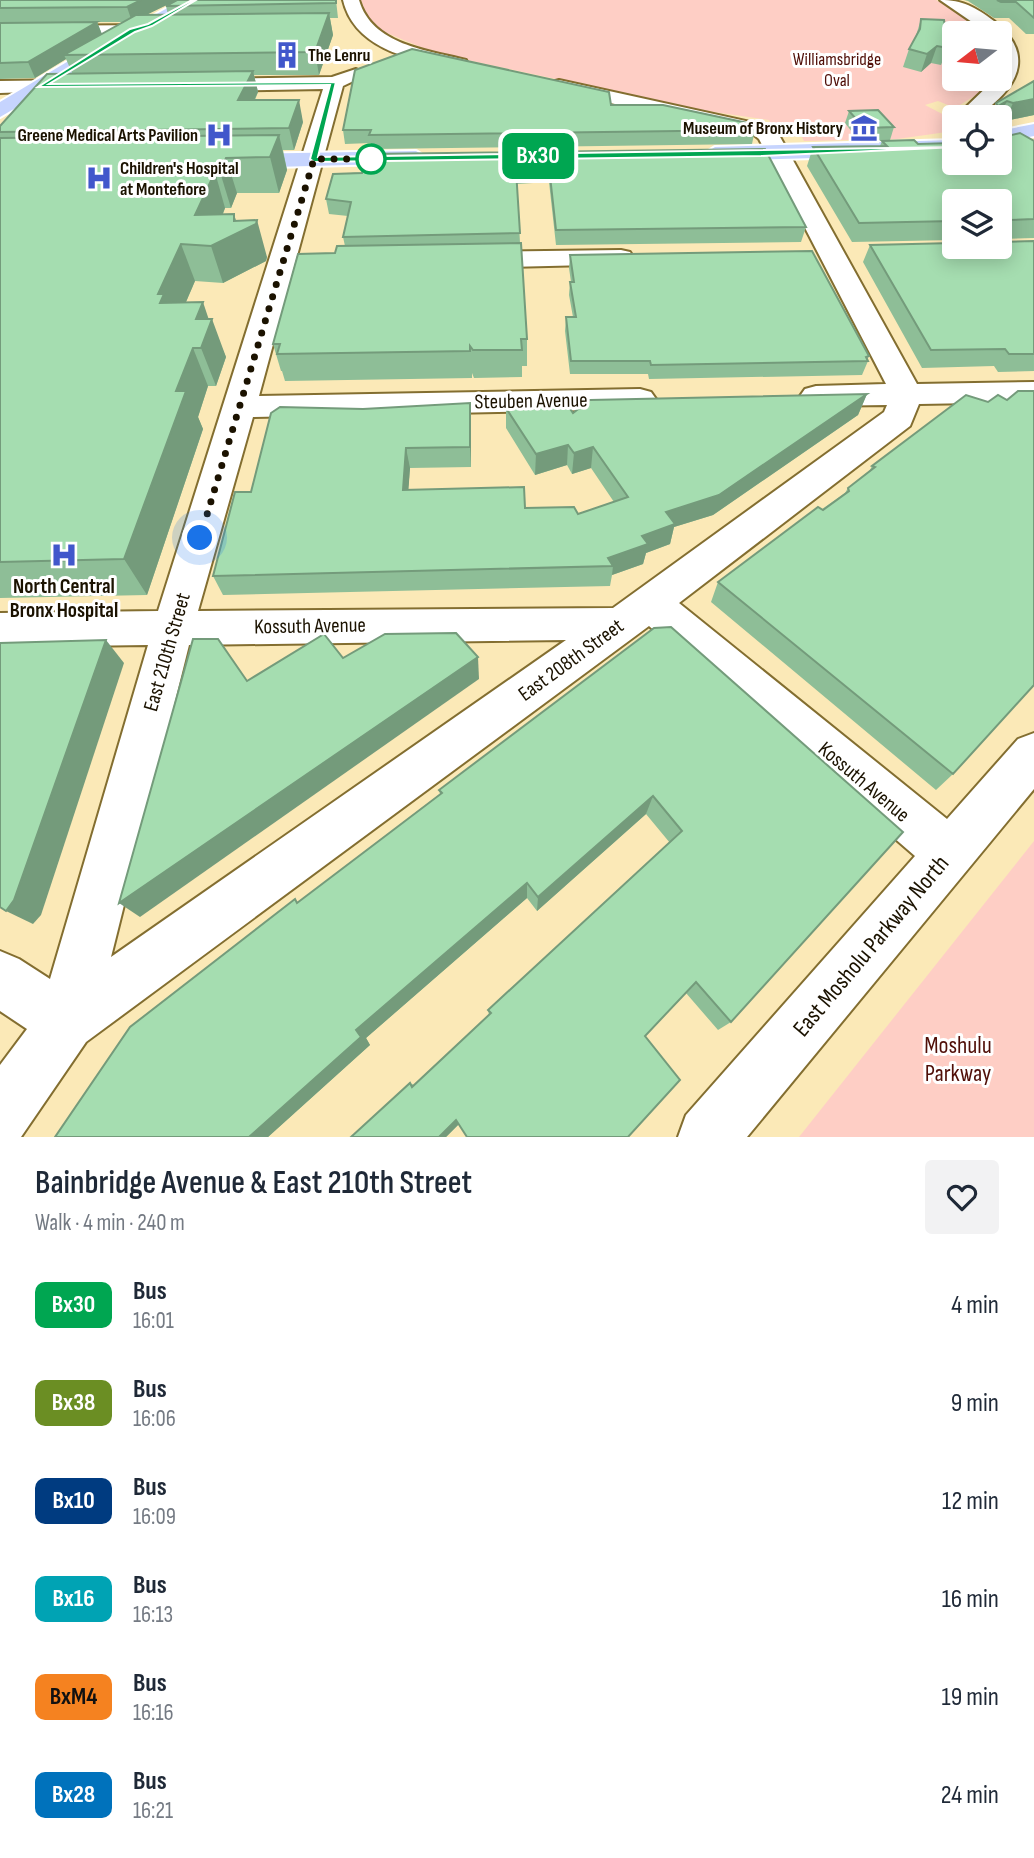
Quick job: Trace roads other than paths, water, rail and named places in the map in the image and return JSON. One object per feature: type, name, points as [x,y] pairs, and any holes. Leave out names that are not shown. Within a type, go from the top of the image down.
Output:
[{"type":"main road","points":[[133,30],[131,26],[175,0]]},
{"type":"main road","points":[[0,111],[133,30],[150,25],[194,0]]},
{"type":"main road","points":[[1012,132],[1034,130]]},
{"type":"main road","points":[[694,154],[942,147]]},
{"type":"main road","points":[[216,161],[432,158]]},
{"type":"street","points":[[351,0],[354,14],[364,27],[380,38],[413,53],[473,67]]},
{"type":"street","points":[[948,0],[982,21]]},
{"type":"street","points":[[337,27],[364,27]]},
{"type":"street","points":[[0,31],[184,30]]},
{"type":"street","points":[[180,85],[334,83],[413,53]]},
{"type":"street","name":"East 210th Street","points":[[66,1022],[173,628],[238,407],[297,263],[314,159],[334,83]]},
{"type":"street","points":[[545,83],[761,130],[768,135],[907,394]]},
{"type":"street","points":[[0,87],[96,86]]},
{"type":"street","points":[[978,105],[995,91]]},
{"type":"street","points":[[1012,137],[1034,147]]},
{"type":"street","points":[[446,261],[648,257]]},
{"type":"street","points":[[786,396],[1034,392]]},
{"type":"street","name":"East 208th Street","points":[[0,1116],[66,1022],[635,614],[898,418],[907,394]]},
{"type":"street","name":"Steuben Avenue","points":[[238,407],[674,398]]},
{"type":"street","name":"Kossuth Avenue","points":[[0,631],[635,614],[950,853]]},
{"type":"street","name":"East Mosholu Parkway North","points":[[708,1137],[1034,754]]},
{"type":"street","points":[[0,978],[66,1022]]},
{"type":"place","name":"The Lenru","points":[[287,55]]},
{"type":"place","name":"Museum of Bronx History","points":[[864,128]]},
{"type":"place","name":"Greene Medical Arts Pavilion","points":[[219,135]]},
{"type":"place","name":"Children's Hospital at Montefiore","points":[[99,178]]},
{"type":"place","name":"North Central Bronx Hospital","points":[[64,555]]},
{"type":"park label","name":"Williamsbridge Oval","points":[[837,69]]},
{"type":"park label","name":"Moshulu Parkway","points":[[958,1059]]}]
